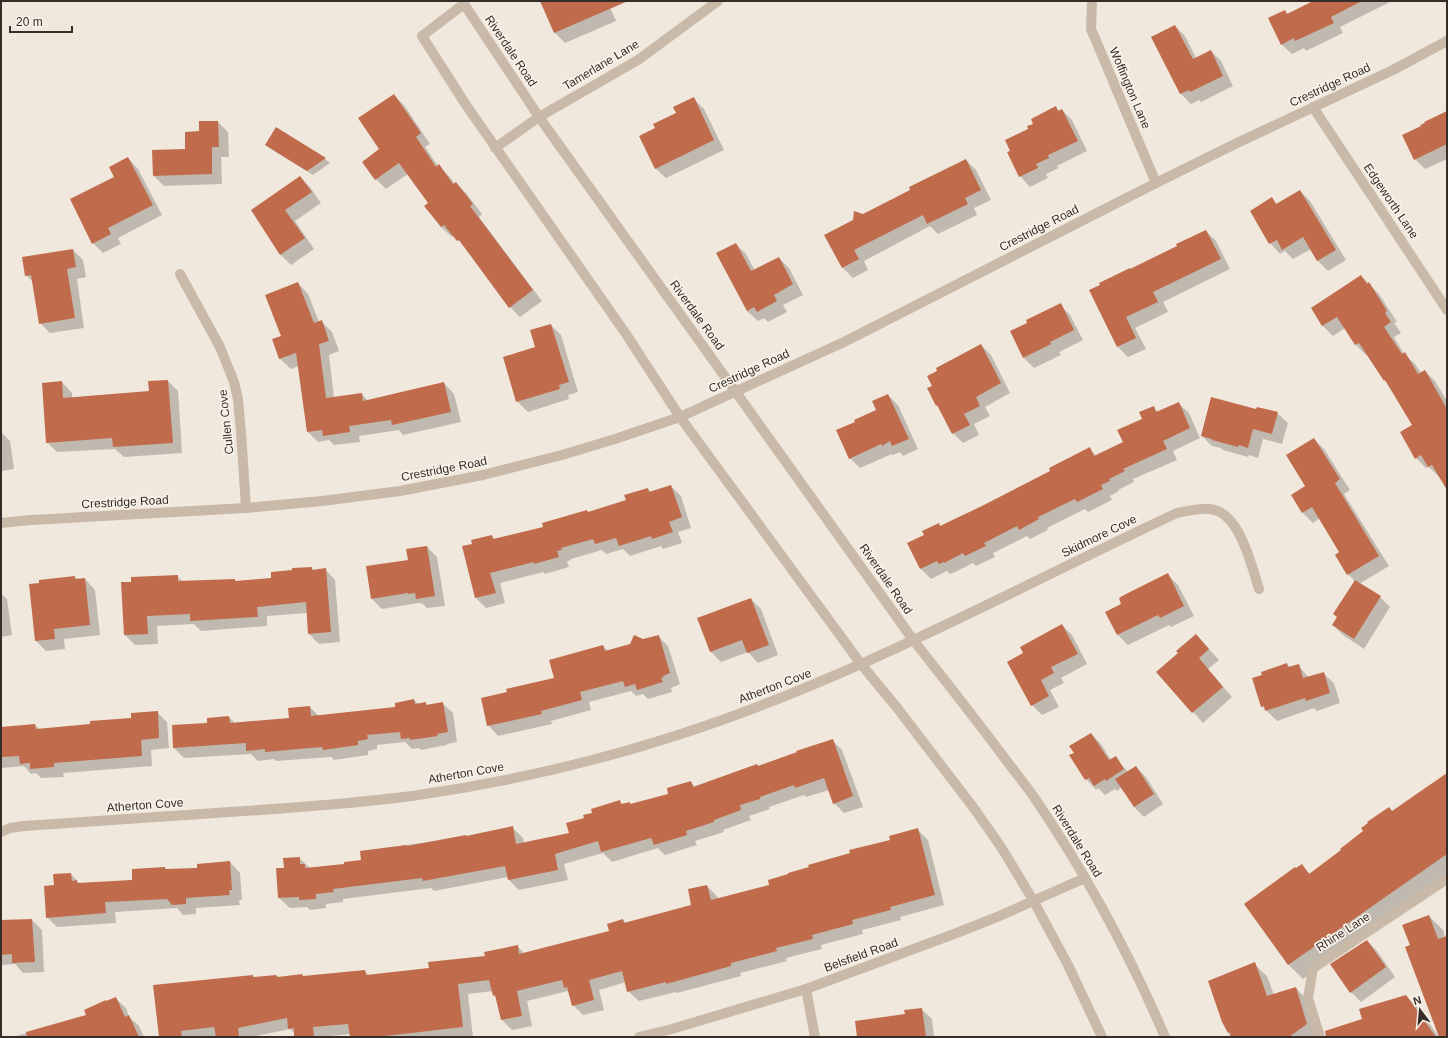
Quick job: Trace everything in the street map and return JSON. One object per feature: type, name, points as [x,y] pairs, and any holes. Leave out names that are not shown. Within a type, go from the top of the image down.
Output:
[{"type":"street","name":"Tamerlane Lane","points":[[495,148],[539,117],[638,60],[718,1]]},
{"type":"street","name":"Woffington Lane","points":[[1092,1],[1091,29],[1156,183]]},
{"type":"street","name":"Riverdale Road","points":[[1102,1037],[1068,965],[1033,900],[1001,847],[898,709],[861,664],[680,417],[626,334],[495,148],[422,36],[464,4],[539,117],[914,641],[1036,799],[1085,878],[1120,941],[1165,1037]]},
{"type":"street","name":"Crestridge Road","points":[[1,523],[246,508],[322,501],[400,491],[483,475],[562,455],[615,439],[680,417],[850,339],[1156,183],[1393,70],[1447,41]]},
{"type":"street","name":"Edgeworth Lane","points":[[1313,107],[1447,310]]},
{"type":"street","name":"Cullen Cove","points":[[180,274],[217,341],[234,382],[238,399],[246,508]]},
{"type":"street","name":"Skidmore Cove","points":[[914,641],[1145,528],[1177,513],[1195,509],[1212,509],[1225,514],[1235,526],[1241,538],[1259,589]]},
{"type":"street","name":"Atherton Cove","points":[[1,832],[10,828],[24,826],[299,808],[411,796],[487,783],[591,760],[684,733],[803,690],[914,641]]},
{"type":"street","name":"Belsfield Road","points":[[638,1037],[679,1027],[806,989],[997,917],[1085,878]]},
{"type":"street","name":"Rhine Lane","points":[[1320,1037],[1308,998],[1313,968],[1447,879]]},
{"type":"street","points":[[806,989],[815,1037]]},
{"type":"building","points":[[540,1],[628,1],[554,33]]},
{"type":"building","points":[[1313,1],[1362,1],[1331,17],[1334,23],[1295,41],[1294,38],[1281,45],[1268,18],[1285,10],[1287,14]]},
{"type":"building","points":[[1175,25],[1193,59],[1211,50],[1223,76],[1190,92],[1189,90],[1180,94],[1151,37]]},
{"type":"building","points":[[394,94],[421,133],[416,137],[436,167],[439,164],[453,184],[456,182],[473,204],[470,206],[533,290],[509,308],[459,240],[457,241],[444,225],[441,227],[424,206],[428,203],[399,163],[375,180],[362,162],[379,149],[358,118]]},
{"type":"building","points":[[694,97],[714,140],[655,169],[639,136],[655,128],[653,124],[676,113],[673,107]]},
{"type":"building","points":[[1056,106],[1058,111],[1062,109],[1078,141],[1048,155],[1049,158],[1036,164],[1038,168],[1019,177],[1007,152],[1010,151],[1005,140],[1028,129],[1027,126],[1033,124],[1031,119]]},
{"type":"building","points":[[1447,111],[1447,144],[1414,160],[1402,135]]},
{"type":"building","points":[[199,121],[218,121],[219,147],[212,147],[212,174],[153,176],[152,150],[185,149],[185,132],[199,131]]},
{"type":"building","points":[[276,127],[326,158],[307,171],[265,145]]},
{"type":"building","points":[[128,157],[153,205],[108,228],[111,234],[92,244],[70,199],[114,177],[109,167]]},
{"type":"building","points":[[966,159],[981,190],[965,198],[968,204],[927,224],[923,215],[854,250],[859,259],[842,268],[824,235],[853,220],[854,211],[863,214],[910,190],[909,187]]},
{"type":"building","points":[[300,176],[312,192],[285,210],[305,238],[280,255],[251,210]]},
{"type":"building","points":[[1300,190],[1336,250],[1317,261],[1303,237],[1282,250],[1277,240],[1269,244],[1250,211],[1272,197],[1276,204]]},
{"type":"building","points":[[1206,230],[1221,259],[1153,292],[1158,302],[1126,317],[1136,338],[1117,347],[1089,290],[1100,285],[1099,283],[1177,246],[1176,244]]},
{"type":"building","points":[[736,243],[751,271],[779,257],[793,284],[774,295],[777,301],[757,312],[754,307],[747,311],[716,253]]},
{"type":"building","points":[[73,249],[76,267],[67,269],[75,318],[39,324],[31,275],[25,276],[22,257]]},
{"type":"building","points":[[1361,275],[1367,284],[1369,282],[1387,311],[1385,313],[1391,322],[1384,327],[1402,354],[1405,352],[1418,374],[1425,370],[1447,409],[1447,490],[1432,465],[1428,467],[1421,455],[1415,459],[1400,432],[1412,425],[1385,380],[1384,381],[1359,343],[1355,345],[1337,317],[1322,326],[1311,308]]},
{"type":"building","points":[[298,282],[314,323],[322,320],[329,341],[319,344],[326,398],[362,393],[363,401],[444,382],[451,412],[392,425],[391,420],[349,426],[350,432],[323,436],[322,430],[307,432],[296,353],[279,359],[272,339],[281,336],[265,295]]},
{"type":"building","points":[[1061,303],[1074,330],[1050,342],[1051,344],[1023,358],[1010,331],[1027,323],[1026,320]]},
{"type":"building","points":[[551,324],[569,382],[559,385],[560,389],[516,402],[503,357],[535,347],[530,330]]},
{"type":"building","points":[[981,344],[1001,383],[976,397],[980,406],[964,414],[970,425],[952,434],[927,388],[932,386],[927,376],[937,371],[936,368]]},
{"type":"building","points":[[168,380],[173,443],[113,447],[112,438],[46,443],[42,383],[62,381],[63,398],[149,391],[148,381]]},
{"type":"building","points":[[888,394],[909,439],[892,446],[890,441],[882,446],[881,444],[849,459],[836,430],[855,422],[854,420],[876,410],[872,401]]},
{"type":"building","points":[[1211,397],[1256,409],[1257,407],[1278,412],[1272,434],[1253,429],[1248,448],[1239,445],[1238,447],[1201,436]]},
{"type":"building","points":[[1179,402],[1190,428],[1163,441],[1167,449],[1123,469],[1125,471],[1101,485],[1103,489],[1077,502],[1075,499],[1038,517],[1039,519],[1019,530],[1017,526],[984,543],[986,546],[965,556],[963,553],[944,563],[939,564],[937,561],[920,569],[907,543],[924,535],[922,531],[939,523],[940,526],[984,505],[1050,471],[1049,468],[1090,447],[1094,456],[1123,442],[1117,430],[1142,419],[1139,412],[1154,406],[1156,412]]},
{"type":"building","points":[[1314,438],[1340,479],[1335,483],[1379,556],[1347,575],[1335,555],[1339,552],[1312,507],[1302,513],[1291,495],[1305,486],[1286,455]]},
{"type":"building","points":[[671,485],[682,517],[669,522],[673,532],[652,539],[651,536],[619,546],[616,538],[595,544],[593,539],[561,548],[562,550],[557,551],[559,557],[490,573],[496,593],[475,598],[462,546],[472,544],[471,540],[492,535],[493,539],[543,527],[542,523],[587,510],[588,512],[626,500],[624,495],[648,488],[649,492]]},
{"type":"building","points":[[427,546],[435,596],[416,599],[415,593],[408,593],[371,599],[366,566],[408,560],[406,549]]},
{"type":"building","points":[[312,567],[312,570],[326,568],[331,632],[308,634],[306,602],[257,607],[258,617],[190,621],[190,614],[147,616],[148,634],[124,635],[121,582],[131,582],[131,577],[178,575],[178,581],[235,579],[235,581],[271,578],[271,572],[292,570],[292,568]]},
{"type":"building","points":[[1168,573],[1184,606],[1160,618],[1158,615],[1117,635],[1105,612],[1121,604],[1119,598]]},
{"type":"building","points":[[75,576],[75,579],[85,578],[90,625],[54,629],[55,639],[35,641],[29,584],[39,583],[39,580]]},
{"type":"building","points":[[1355,580],[1381,596],[1354,639],[1332,625],[1337,617],[1333,614]]},
{"type":"building","points":[[751,598],[769,645],[747,653],[742,640],[710,652],[697,618]]},
{"type":"building","points":[[1062,624],[1078,654],[1051,667],[1054,673],[1041,680],[1049,696],[1031,706],[1007,662],[1023,653],[1020,647]]},
{"type":"building","points":[[1196,634],[1209,649],[1199,658],[1223,687],[1192,713],[1156,672],[1178,653],[1176,651]]},
{"type":"building","points":[[634,635],[643,639],[659,635],[670,673],[661,678],[663,682],[637,690],[635,684],[625,687],[623,681],[580,692],[582,700],[541,711],[542,714],[487,726],[481,698],[507,692],[506,689],[554,678],[549,660],[603,645],[605,651],[630,644]]},
{"type":"building","points":[[1287,663],[1288,667],[1299,664],[1303,678],[1324,672],[1330,693],[1306,701],[1305,698],[1265,711],[1264,706],[1261,707],[1252,678],[1262,675],[1261,672]]},
{"type":"building","points":[[414,699],[415,704],[426,702],[426,705],[443,702],[448,732],[437,734],[438,736],[410,740],[410,738],[401,739],[400,732],[367,735],[368,739],[358,741],[358,745],[323,750],[322,747],[265,752],[265,749],[246,751],[246,743],[173,748],[172,725],[207,723],[207,718],[229,716],[230,723],[289,718],[288,708],[310,706],[311,716],[395,707],[395,703]]},
{"type":"building","points":[[158,711],[159,738],[141,740],[142,756],[54,763],[54,767],[30,769],[30,763],[20,764],[19,756],[1,757],[1,727],[35,724],[36,729],[90,724],[90,721],[131,718],[131,713]]},
{"type":"building","points":[[1091,733],[1109,760],[1116,756],[1124,769],[1106,781],[1105,779],[1094,786],[1089,778],[1085,780],[1069,755],[1074,753],[1069,746]]},
{"type":"building","points":[[833,739],[853,796],[833,804],[824,778],[795,788],[794,785],[760,797],[760,799],[740,805],[741,810],[714,820],[714,822],[686,831],[687,835],[654,845],[651,838],[601,852],[598,841],[555,854],[558,870],[508,880],[505,866],[423,881],[422,878],[333,889],[334,892],[316,894],[316,899],[299,900],[299,897],[278,898],[276,868],[284,868],[283,858],[300,857],[300,864],[305,864],[305,868],[344,864],[344,862],[361,860],[360,851],[407,846],[513,826],[516,844],[569,833],[566,823],[584,818],[583,815],[592,813],[591,809],[620,800],[621,804],[630,802],[630,804],[668,794],[667,788],[691,781],[693,787],[757,764],[758,766],[797,752],[796,751]]},
{"type":"building","points":[[1136,766],[1154,794],[1134,807],[1115,779]]},
{"type":"building","points":[[1447,773],[1447,854],[1288,965],[1244,904],[1295,867],[1296,868],[1302,864],[1309,874],[1363,831],[1361,828],[1368,823],[1367,822],[1389,807],[1392,811]]},
{"type":"building","points":[[918,828],[935,895],[890,907],[891,910],[852,920],[853,924],[812,935],[813,939],[776,948],[777,951],[731,963],[731,966],[688,978],[627,992],[622,971],[589,980],[594,1000],[572,1006],[567,987],[564,988],[562,980],[517,991],[522,1016],[501,1020],[495,995],[493,996],[489,980],[458,984],[463,1027],[376,1037],[350,1037],[348,1024],[313,1027],[314,1037],[294,1037],[294,1028],[288,1029],[287,1018],[238,1028],[239,1037],[216,1037],[214,1027],[181,1031],[182,1037],[159,1037],[153,985],[253,975],[253,977],[276,975],[278,977],[302,974],[303,976],[365,970],[366,975],[429,968],[428,962],[485,956],[484,952],[518,945],[519,954],[609,931],[607,924],[623,919],[624,923],[691,905],[688,889],[707,885],[711,900],[769,885],[768,880],[809,867],[808,865],[850,853],[849,850],[890,840],[889,836]]},
{"type":"building","points":[[230,861],[232,890],[229,890],[230,895],[186,898],[186,904],[172,905],[167,899],[105,902],[106,913],[46,918],[44,886],[54,885],[53,874],[71,873],[72,881],[77,880],[77,883],[132,880],[132,869],[165,867],[165,869],[197,868],[197,864]]},
{"type":"building","points":[[1429,915],[1438,939],[1447,936],[1447,1037],[1439,1037],[1405,947],[1410,945],[1402,925]]},
{"type":"building","points":[[32,919],[35,962],[12,963],[12,954],[1,955],[1,920]]},
{"type":"building","points":[[1367,940],[1386,967],[1350,993],[1330,964]]},
{"type":"building","points":[[1255,962],[1267,996],[1296,987],[1307,1024],[1289,1037],[1231,1037],[1230,1032],[1228,1033],[1222,1022],[1208,981]]},
{"type":"building","points":[[1406,995],[1436,1037],[1326,1037],[1325,1031],[1362,1019],[1359,1009]]},
{"type":"building","points":[[116,997],[125,1017],[129,1015],[139,1037],[27,1037],[26,1032],[86,1015],[84,1010]]},
{"type":"building","points":[[922,1008],[926,1037],[857,1037],[855,1021],[905,1014],[904,1010]]}]
